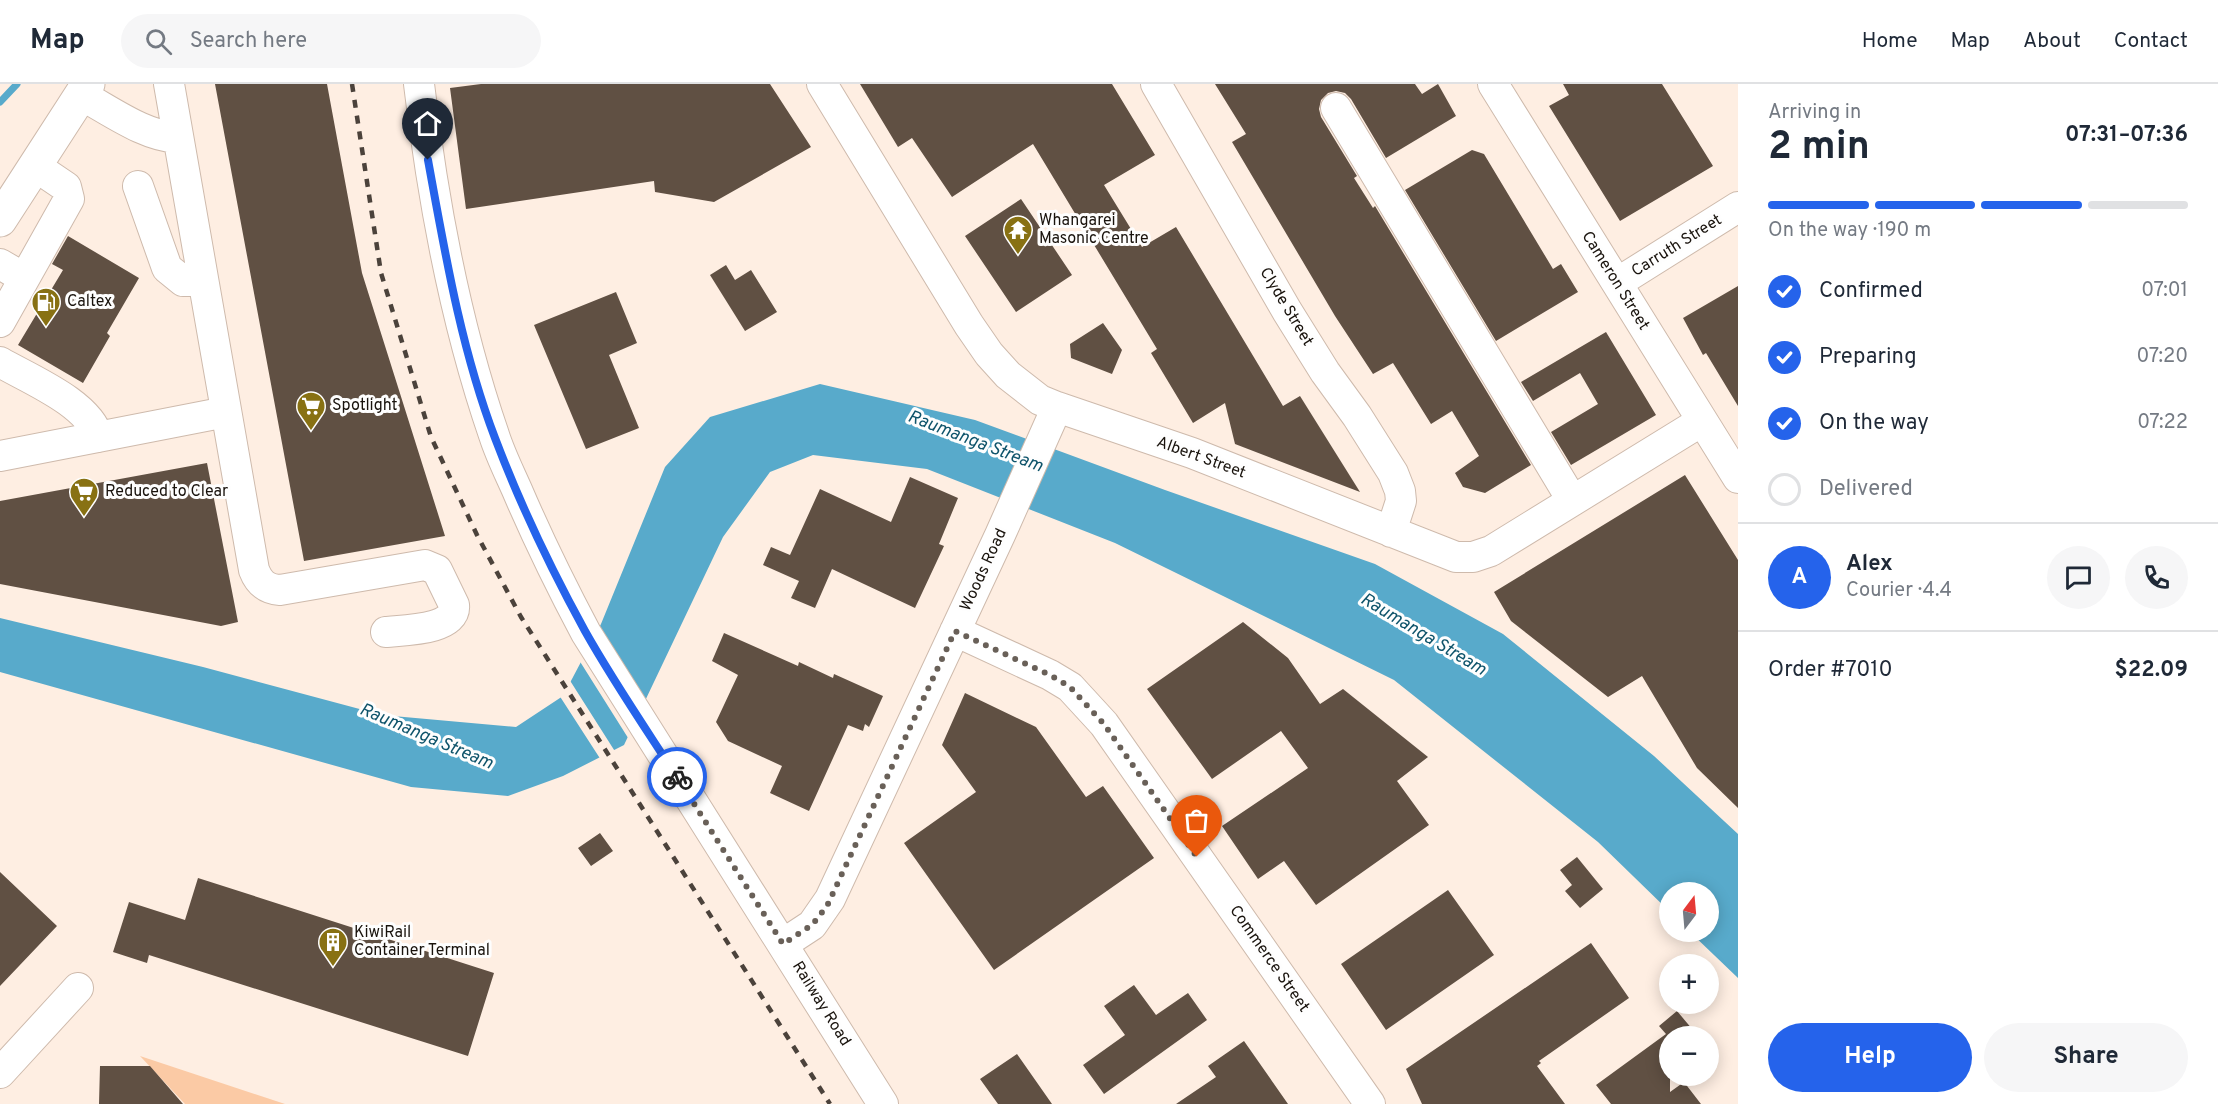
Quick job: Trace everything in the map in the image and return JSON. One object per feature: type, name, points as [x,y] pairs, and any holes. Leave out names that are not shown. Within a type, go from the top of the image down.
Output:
[{"type":"main road","points":[[0,220],[84,90]]},
{"type":"street","points":[[169,84],[252,562],[261,583],[273,590],[425,565],[437,570],[454,605],[455,611],[450,619],[437,625],[386,632]]},
{"type":"street","name":"Railway Road","points":[[418,84],[440,232],[473,369],[495,437],[552,570],[586,633],[883,1104]]},
{"type":"street","name":"Albert Street","points":[[822,84],[989,354],[1023,389],[1057,407],[1192,453],[1456,556],[1473,557],[1491,551],[1702,421]]},
{"type":"street","name":"Clyde Street","points":[[1156,84],[1292,320],[1393,473],[1401,501],[1392,531]]},
{"type":"street","name":"Cameron Street","points":[[1493,84],[1738,478]]},
{"type":"street","points":[[84,90],[148,131],[166,138],[178,138]]},
{"type":"street","points":[[1336,108],[1572,500]]},
{"type":"street","points":[[0,322],[12,271],[69,199],[66,187],[35,166]]},
{"type":"street","points":[[138,186],[167,268],[183,281],[202,281]]},
{"type":"street","name":"Carruth Street","points":[[1617,284],[1738,207]]},
{"type":"street","points":[[0,362],[58,395],[78,410],[92,421],[98,437]]},
{"type":"street","name":"Woods Road","points":[[783,944],[812,925],[827,906],[1000,535],[1057,407]]},
{"type":"street","points":[[0,456],[226,412]]},
{"type":"street","name":"Commerce Street","points":[[955,631],[1050,675],[1070,687],[1104,724],[1370,1104]]},
{"type":"street","points":[[0,1073],[78,988]]},
{"type":"shaded area","points":[[140,1056],[285,1104],[185,1104]]},
{"type":"water","name":"Raumanga Stream","points":[[820,384],[975,420],[1375,564],[1503,634],[1654,756],[1738,834],[1738,978],[1719,960],[1719,954],[1713,954],[1700,942],[1719,942],[1719,882],[1659,882],[1659,901],[1598,842],[1394,680],[1115,543],[927,469],[813,455],[770,472],[723,537],[624,745],[563,776],[508,796],[411,787],[0,672],[0,618],[203,667],[382,715],[516,727],[563,696],[601,624],[665,467],[710,417]]},
{"type":"pier","points":[[597,624],[648,703],[630,741],[579,660]]},
{"type":"pier","points":[[569,679],[616,753],[601,760],[559,695]]},
{"type":"building","points":[[215,84],[327,84],[362,273],[445,536],[304,561]]},
{"type":"building","points":[[481,84],[770,84],[811,147],[714,202],[655,192],[654,181],[466,209],[450,88]]},
{"type":"building","points":[[860,84],[1112,84],[1155,155],[1104,185],[1142,247],[1176,227],[1283,406],[1300,396],[1360,492],[1235,444],[1225,403],[1193,423],[1151,353],[1157,349],[1033,144],[952,197],[912,138],[898,147]]},
{"type":"building","points":[[1215,84],[1415,84],[1422,94],[1438,84],[1456,116],[1386,158],[1351,99],[1345,93],[1336,91],[1328,93],[1321,100],[1319,109],[1321,117],[1357,176],[1354,178],[1373,208],[1375,206],[1531,465],[1485,493],[1463,487],[1455,473],[1479,456],[1452,411],[1431,424],[1393,363],[1373,374],[1335,316],[1232,142],[1246,134]]},
{"type":"building","points":[[1563,84],[1662,84],[1713,166],[1620,221],[1549,106],[1569,95]]},
{"type":"building","points":[[1472,150],[1484,154],[1553,269],[1561,264],[1578,292],[1496,341],[1405,190]]},
{"type":"building","name":"Whangarei Masonic Centre","points":[[1021,199],[1072,275],[1016,312],[965,236]]},
{"type":"building","points":[[68,236],[139,278],[107,333],[110,336],[83,383],[18,345],[63,270],[52,264]]},
{"type":"building","points":[[726,265],[735,280],[751,270],[777,312],[745,331],[710,275]]},
{"type":"building","points":[[1738,286],[1738,406],[1706,353],[1703,355],[1683,318]]},
{"type":"building","points":[[616,292],[637,343],[609,355],[639,428],[586,449],[534,325]]},
{"type":"building","points":[[1103,323],[1122,350],[1112,374],[1071,358],[1070,344]]},
{"type":"building","points":[[1606,332],[1656,415],[1571,465],[1551,432],[1598,404],[1580,373],[1533,401],[1521,382]]},
{"type":"building","points":[[207,463],[238,622],[221,626],[0,584],[0,501]]},
{"type":"building","points":[[1685,475],[1738,560],[1738,808],[1697,768],[1642,676],[1608,697],[1511,621],[1494,592]]},
{"type":"building","points":[[910,477],[958,498],[939,544],[944,546],[915,608],[832,569],[815,608],[791,598],[799,581],[763,565],[771,547],[790,555],[820,489],[891,522]]},
{"type":"building","points":[[1243,622],[1288,658],[1320,704],[1343,689],[1428,757],[1397,781],[1429,825],[1316,905],[1284,861],[1258,879],[1222,826],[1308,768],[1281,731],[1212,779],[1147,689]]},
{"type":"building","points":[[724,633],[798,666],[799,662],[833,678],[834,674],[883,696],[869,727],[865,724],[863,731],[848,725],[809,811],[770,793],[782,766],[728,741],[716,722],[738,675],[712,661]]},
{"type":"building","points":[[965,693],[1036,727],[1086,797],[1103,786],[1154,858],[994,970],[904,843],[976,792],[942,745]]},
{"type":"building","points":[[600,833],[613,851],[591,866],[578,848]]},
{"type":"building","points":[[1577,857],[1603,889],[1580,908],[1565,891],[1572,885],[1560,870]]},
{"type":"building","points":[[0,872],[57,926],[0,986]]},
{"type":"building","name":"KiwiRail Container Terminal","points":[[198,878],[494,973],[468,1056],[149,955],[147,963],[113,952],[129,902],[185,920]]},
{"type":"building","points":[[1448,890],[1494,955],[1386,1030],[1341,964]]},
{"type":"building","points":[[1591,943],[1629,998],[1539,1061],[1541,1063],[1537,1066],[1565,1104],[1422,1104],[1406,1069]]},
{"type":"building","points":[[1134,985],[1156,1015],[1188,993],[1207,1020],[1104,1094],[1083,1065],[1125,1035],[1104,1006]]},
{"type":"building","points":[[1673,1014],[1680,1014],[1690,1026],[1659,1026]]},
{"type":"building","points":[[1659,1039],[1659,1086],[1670,1086],[1670,1092],[1678,1086],[1687,1086],[1701,1104],[1611,1104],[1596,1085]]},
{"type":"building","points":[[1244,1041],[1288,1104],[1176,1104],[1216,1077],[1208,1066]]},
{"type":"building","points":[[1017,1054],[1052,1104],[998,1104],[980,1079]]},
{"type":"building","points":[[100,1066],[150,1066],[183,1104],[99,1104]]},
{"type":"waterway","points":[[0,102],[17,84]]},
{"type":"railway","points":[[352,84],[381,273],[431,437],[477,535],[521,617],[830,1104]]},
{"type":"way so far","points":[[677,777],[783,944],[812,925],[827,906],[955,631],[1050,675],[1070,687],[1104,724],[1197,857]]},
{"type":"place","name":"Whangarei Masonic Centre","points":[[1018,256]]},
{"type":"place","name":"Caltex","points":[[46,328]]},
{"type":"place","name":"Spotlight","points":[[311,432]]},
{"type":"place","name":"Reduced to Clear","points":[[84,518]]},
{"type":"place","name":"KiwiRail Container Terminal","points":[[333,968]]},
{"type":"route","points":[[428,160],[440,232],[456,300],[473,369],[495,437],[552,570],[586,633],[677,777]]}]
